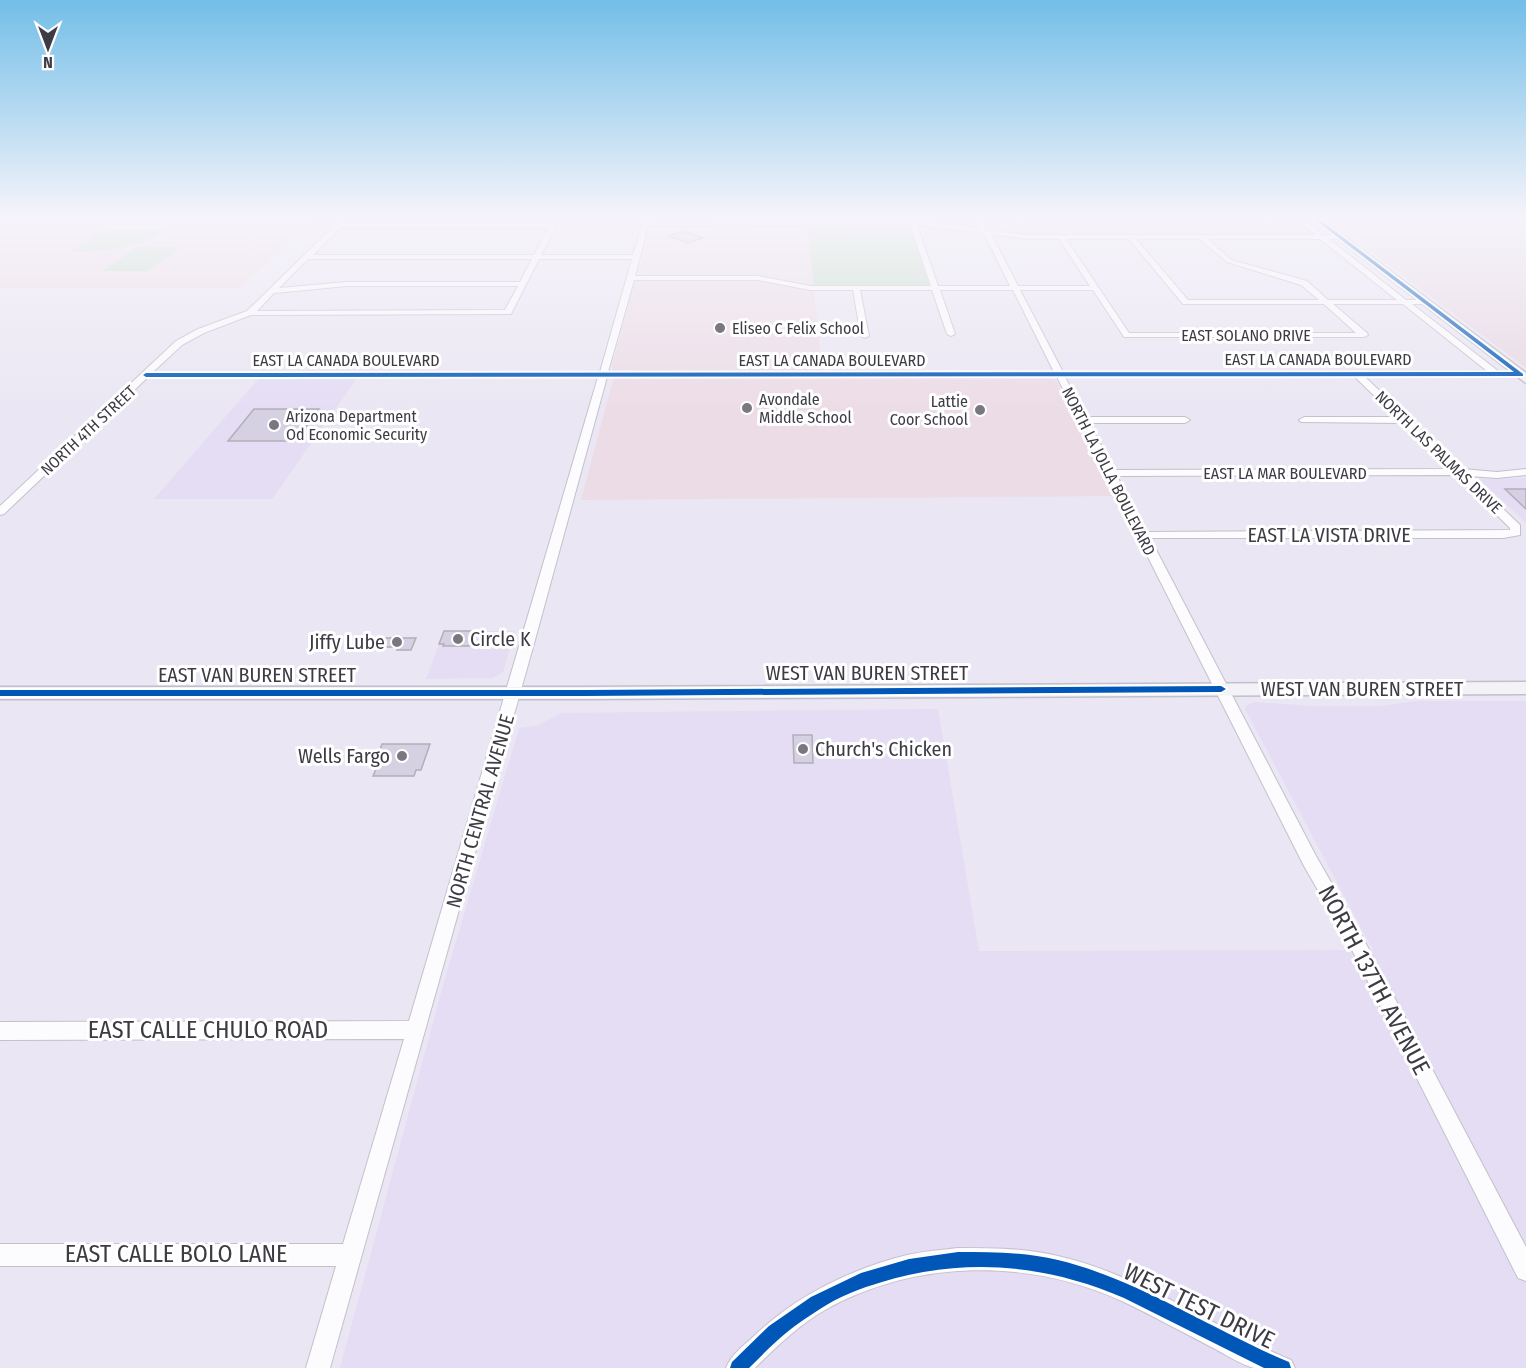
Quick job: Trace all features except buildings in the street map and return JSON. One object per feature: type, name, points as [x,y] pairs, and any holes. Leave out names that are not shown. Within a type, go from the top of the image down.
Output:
[{"type":"main road","points":[[1400,283],[1522,376]]},
{"type":"main road","name":"WEST VAN BUREN STREET","points":[[514,693],[1526,688]]},
{"type":"main road","name":"EAST VAN BUREN STREET","points":[[0,693],[514,693]]},
{"type":"street","name":"NORTH 4TH STREET","points":[[0,512],[189,336],[250,313],[281,283]]},
{"type":"street","name":"NORTH CENTRAL AVENUE","points":[[318,1368],[514,693],[630,283]]},
{"type":"street","points":[[780,283],[803,288],[1095,288]]},
{"type":"street","points":[[932,283],[951,334]]},
{"type":"street","name":"NORTH LA JOLLA BOULEVARD","points":[[1013,283],[1221,689]]},
{"type":"street","points":[[1092,283],[1095,288]]},
{"type":"street","points":[[1170,283],[1186,302],[1425,302]]},
{"type":"street","points":[[1302,283],[1325,302]]},
{"type":"street","points":[[1380,283],[1496,374]]},
{"type":"street","points":[[250,313],[508,312],[523,284],[347,284],[273,291]]},
{"type":"street","points":[[856,288],[865,336]]},
{"type":"street","name":"EAST SOLANO DRIVE","points":[[1095,288],[1127,335],[1364,335],[1325,302]]},
{"type":"street","name":"NORTH LAS PALMAS DRIVE","points":[[1357,374],[1516,527],[1516,532]]},
{"type":"street","name":"EAST LA CANADA BOULEVARD","points":[[146,375],[1496,374],[1522,376]]},
{"type":"street","points":[[1083,420],[1185,420]]},
{"type":"street","points":[[1304,420],[1405,420]]},
{"type":"street","name":"EAST LA MAR BOULEVARD","points":[[1110,473],[1460,472],[1486,475],[1526,472]]},
{"type":"street","name":"EAST LA VISTA DRIVE","points":[[1142,535],[1503,535],[1516,532]]},
{"type":"street","name":"NORTH 137TH AVENUE","points":[[1221,689],[1310,861],[1357,943],[1526,1270]]},
{"type":"street","name":"EAST CALLE CHULO ROAD","points":[[0,1031],[416,1030]]},
{"type":"street","name":"EAST CALLE BOLO LANE","points":[[0,1255],[351,1255]]},
{"type":"street","name":"WEST TEST DRIVE","points":[[738,1368],[788,1322],[838,1291],[868,1277],[922,1262],[994,1258],[1059,1268],[1105,1282],[1283,1368]]},
{"type":"shaded area","points":[[0,283],[246,283],[240,288],[0,288]]},
{"type":"shaded area","name":"Eliseo C Felix School","points":[[634,283],[773,283],[814,290],[822,371],[613,371],[612,366]]},
{"type":"shaded area","points":[[790,283],[814,283],[814,287]]},
{"type":"shaded area","points":[[1412,283],[1526,283],[1526,368]]},
{"type":"shaded area","points":[[614,377],[1051,378],[1056,380],[1113,496],[581,500]]},
{"type":"shaded area","points":[[259,378],[357,378],[272,499],[154,499]]},
{"type":"shaded area","points":[[1526,478],[1526,523],[1479,479]]},
{"type":"shaded area","points":[[444,631],[515,631],[503,672],[492,678],[426,679]]},
{"type":"shaded area","points":[[1417,701],[1526,701],[1526,1368],[340,1368],[444,982],[519,728],[537,726],[561,713],[938,709],[979,951],[1373,950],[1245,709],[1247,705],[1255,702],[1312,706],[1380,706]]},
{"type":"green space","points":[[814,283],[928,283],[929,285],[814,287]]},
{"type":"cycle path","points":[[1400,283],[1521,375]]},
{"type":"cycle path","points":[[146,375],[1518,374]]},
{"type":"cycle path","points":[[0,693],[585,693],[1221,689]]},
{"type":"cycle path","points":[[738,1368],[775,1332],[816,1303],[861,1281],[909,1266],[958,1259],[1008,1259],[1058,1267],[1107,1283],[1283,1368]]},
{"type":"place","name":"Eliseo C Felix School","points":[[720,328]]},
{"type":"place","name":"Avondale Middle School","points":[[747,408]]},
{"type":"place","name":"Lattie Coor School","points":[[980,410]]},
{"type":"place","name":"Arizona Department Od Economic Security","points":[[274,425]]},
{"type":"place","name":"Circle K","points":[[458,639]]},
{"type":"place","name":"Jiffy Lube","points":[[397,642]]},
{"type":"place","name":"Church's Chicken","points":[[803,749]]},
{"type":"place","name":"Wells Fargo","points":[[402,756]]}]
